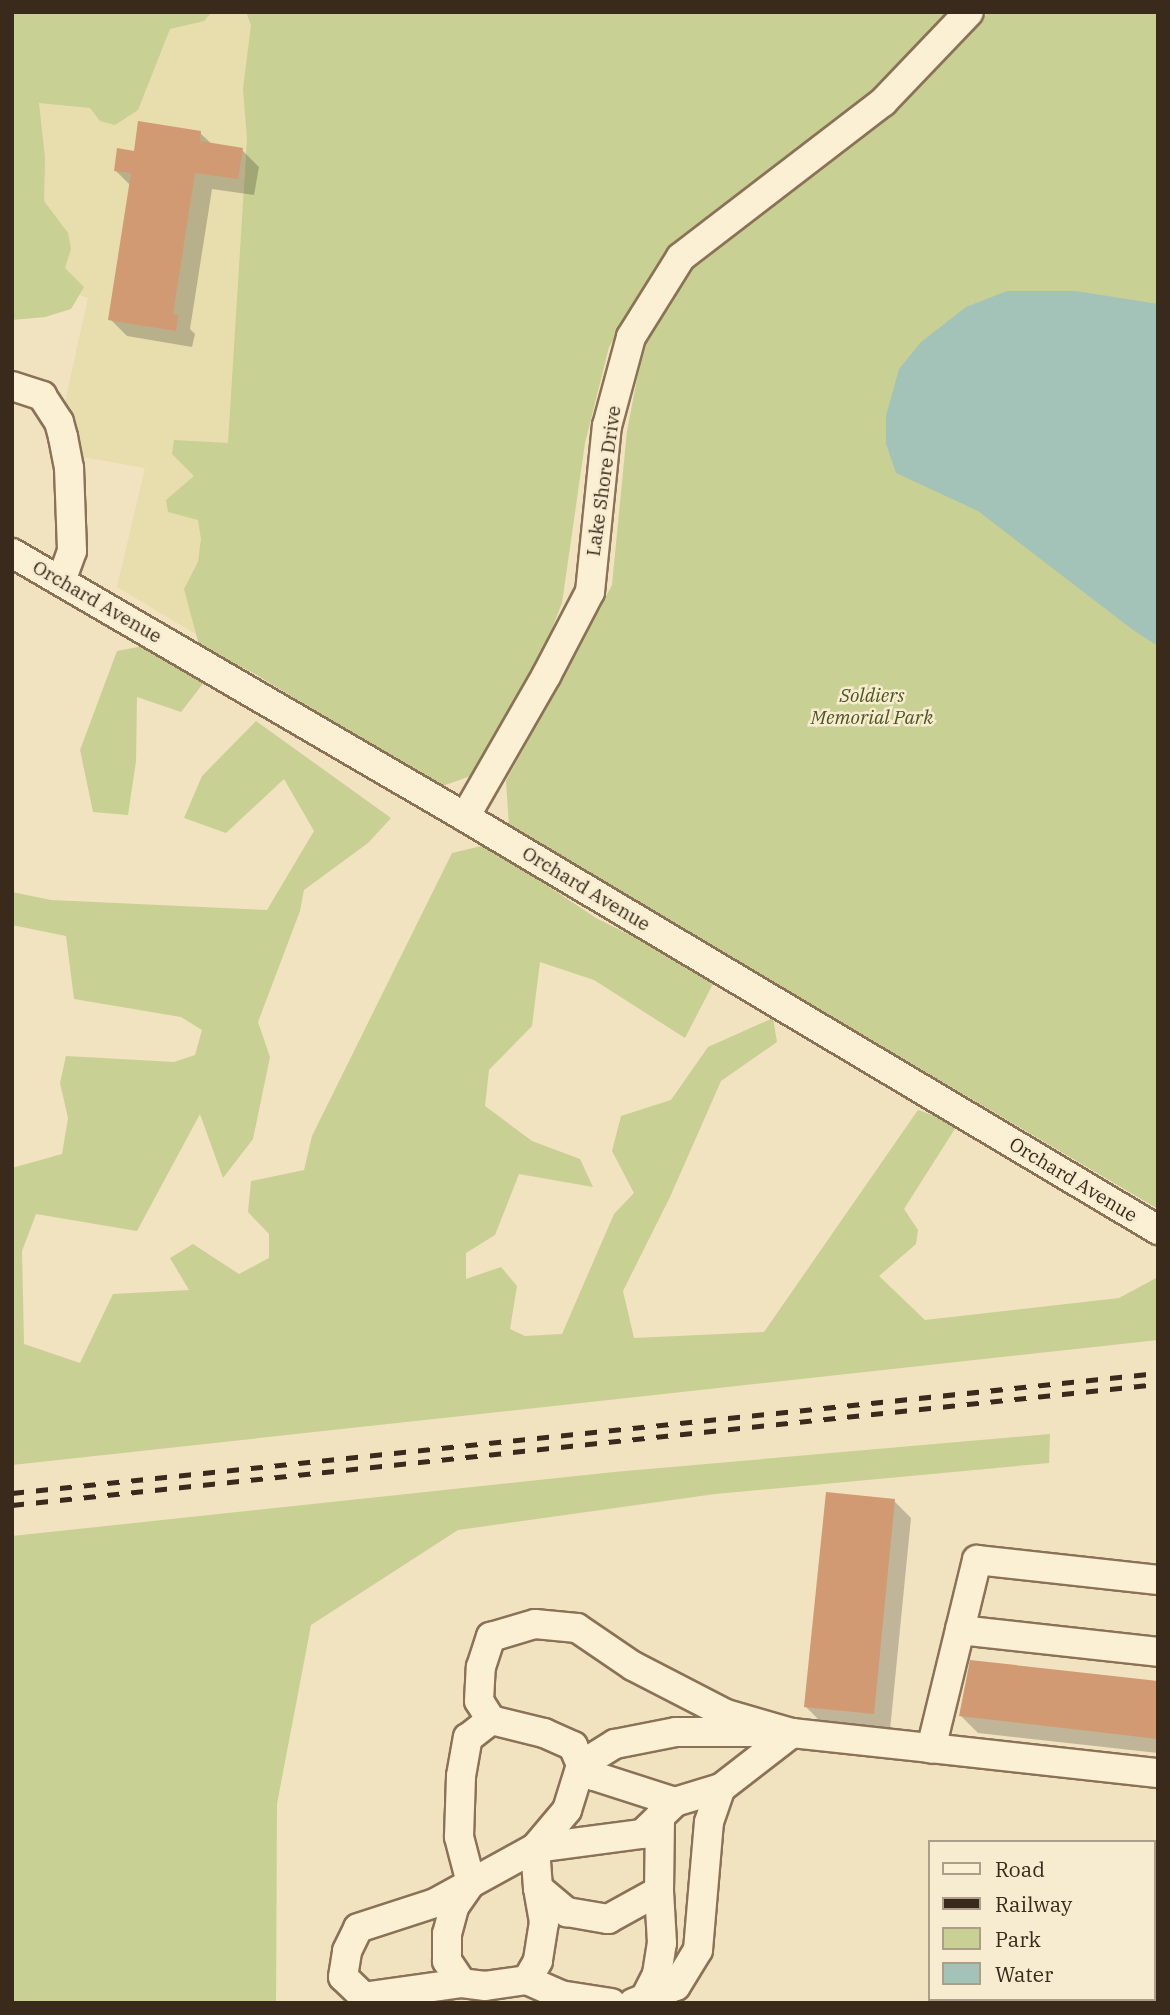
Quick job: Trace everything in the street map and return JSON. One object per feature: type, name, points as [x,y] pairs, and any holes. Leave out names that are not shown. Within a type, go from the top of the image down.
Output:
[{"type":"street","name":"Lake Shore Drive","points":[[465,817],[546,676],[590,592],[607,426],[631,337],[681,257],[883,102],[969,12]]},
{"type":"street","points":[[12,386],[42,396],[59,422],[64,437],[69,468],[72,551],[61,581]]},
{"type":"street","name":"Orchard Avenue","points":[[12,552],[465,817],[1158,1230]]},
{"type":"street","points":[[931,1748],[977,1560],[1158,1580]]},
{"type":"street","points":[[667,1809],[594,1776],[582,1765],[573,1746],[544,1733],[491,1720],[479,1700],[481,1667],[491,1637],[535,1624],[578,1628],[633,1666],[726,1714],[792,1732]]},
{"type":"street","points":[[960,1630],[1158,1652]]},
{"type":"street","points":[[462,1983],[447,1961],[447,1934],[454,1908],[471,1883],[459,1837],[461,1776],[468,1738],[491,1720]]},
{"type":"street","points":[[527,1980],[538,1961],[544,1923],[535,1848],[567,1810],[582,1765],[615,1744],[676,1732],[792,1732],[1158,1773]]},
{"type":"street","points":[[611,2003],[560,1995],[527,1980],[485,1986],[462,1983],[364,1997],[343,1977],[346,1951],[358,1928],[435,1903],[535,1848],[642,1834],[667,1809],[721,1788],[792,1732]]},
{"type":"street","points":[[639,2000],[676,1986],[698,1950],[709,1822],[721,1788]]},
{"type":"street","points":[[639,2000],[657,1974],[662,1943],[659,1891],[667,1809]]},
{"type":"street","points":[[538,1888],[567,1912],[608,1919],[659,1891]]},
{"type":"shaded area","points":[[166,12],[271,12],[259,672],[117,587],[145,468],[54,452],[88,298],[12,272],[39,103]]},
{"type":"green space","points":[[12,12],[212,12],[204,21],[170,29],[138,110],[115,125],[100,121],[90,108],[39,103],[45,158],[44,201],[68,233],[71,249],[65,268],[84,287],[71,309],[45,317],[12,320]]},
{"type":"green space","points":[[246,12],[949,12],[902,63],[831,128],[667,256],[609,347],[585,443],[562,603],[523,702],[476,774],[440,787],[255,674],[199,645],[184,589],[198,562],[201,539],[198,520],[168,512],[166,500],[194,476],[172,454],[174,440],[228,443],[247,139],[243,89],[251,25]]},
{"type":"green space","name":"Soldiers Memorial Park","points":[[989,12],[1158,12],[1158,1209],[509,826],[506,781],[612,585],[627,431],[643,348],[682,274],[892,113]]},
{"type":"green space","points":[[144,646],[205,681],[181,712],[137,697],[136,761],[128,815],[93,812],[80,750],[117,651]]},
{"type":"green space","points":[[256,721],[391,818],[368,843],[304,890],[300,911],[258,1022],[270,1057],[253,1139],[223,1178],[200,1114],[137,1231],[36,1214],[22,1251],[24,1344],[80,1363],[113,1294],[189,1290],[170,1258],[193,1244],[239,1274],[269,1258],[269,1234],[248,1212],[251,1181],[304,1170],[312,1136],[452,853],[486,845],[596,918],[716,978],[685,1038],[594,980],[540,962],[532,1026],[489,1070],[485,1106],[532,1141],[580,1159],[593,1187],[519,1174],[495,1235],[466,1253],[466,1279],[501,1267],[517,1286],[510,1329],[525,1336],[562,1334],[614,1214],[634,1193],[612,1151],[621,1116],[671,1100],[708,1047],[773,1018],[777,1042],[721,1081],[670,1197],[623,1291],[634,1338],[764,1332],[918,1110],[958,1124],[904,1209],[918,1230],[916,1244],[879,1276],[925,1320],[1119,1298],[1158,1277],[1158,1340],[12,1465],[12,1168],[62,1154],[68,1118],[60,1083],[66,1056],[174,1062],[195,1055],[202,1030],[181,1017],[74,999],[66,936],[12,925],[12,892],[51,900],[267,910],[314,831],[284,779],[226,833],[184,818],[202,776]]},
{"type":"green space","points":[[1050,1434],[1049,1463],[715,1494],[458,1530],[311,1625],[277,1804],[276,2003],[12,2003],[12,1536],[614,1472]]},
{"type":"water","points":[[1007,291],[1076,291],[1158,304],[1158,646],[1133,630],[978,511],[896,473],[886,444],[886,416],[899,369],[921,342],[966,307]]},
{"type":"building","points":[[138,121],[201,131],[200,141],[243,148],[238,179],[195,173],[173,314],[178,315],[176,331],[108,320],[131,173],[114,171],[117,148],[134,151]]},
{"type":"building","points":[[826,1492],[895,1499],[874,1714],[804,1707]]},
{"type":"building","points":[[970,1660],[1158,1681],[1158,1739],[959,1716]]},
{"type":"railway","points":[[12,1493],[1158,1373]]},
{"type":"railway","points":[[12,1505],[1158,1384]]}]
